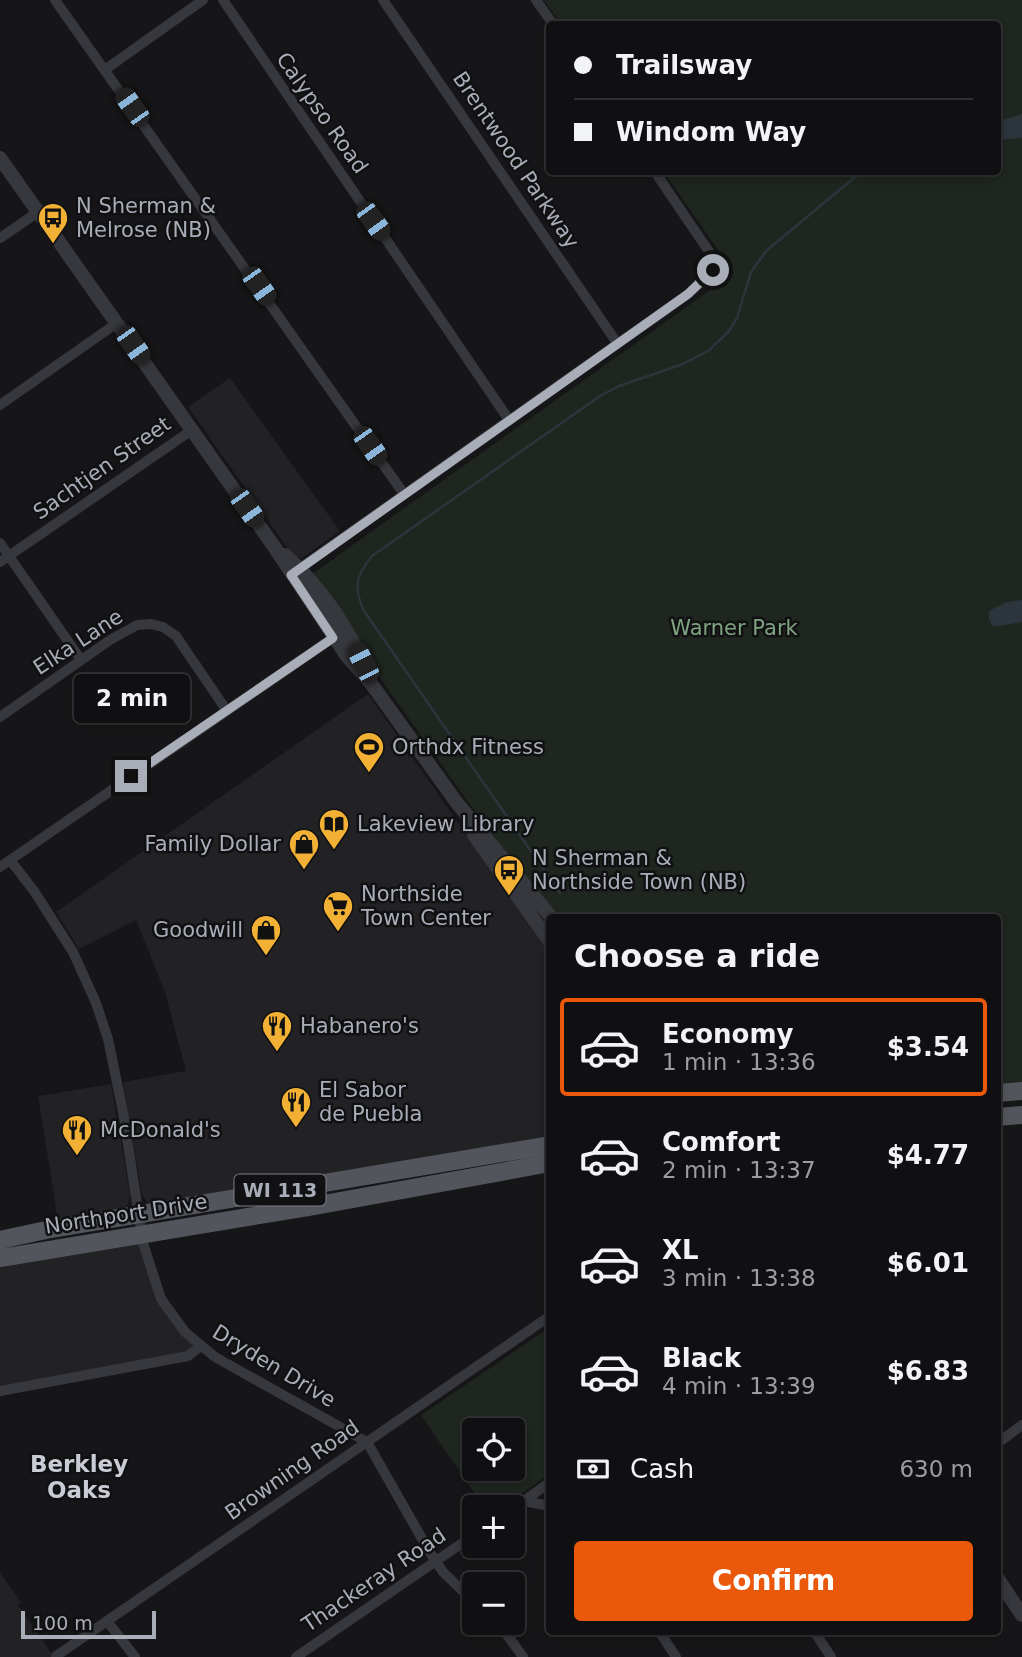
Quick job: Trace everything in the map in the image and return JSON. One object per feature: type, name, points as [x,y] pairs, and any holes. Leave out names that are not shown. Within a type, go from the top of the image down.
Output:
[{"type":"main road","points":[[1001,1093],[1022,1091]]},
{"type":"main road","points":[[1001,1117],[1022,1115]]},
{"type":"main road","name":"Northport Drive","points":[[0,1240],[546,1146]]},
{"type":"main road","name":"Northport Drive","points":[[0,1258],[546,1164]]},
{"type":"main road","points":[[389,1192],[409,1180],[421,1167]]},
{"type":"street","points":[[55,0],[404,494]]},
{"type":"street","points":[[106,69],[203,0]]},
{"type":"street","name":"Calypso Road","points":[[223,0],[509,420]]},
{"type":"street","name":"Brentwood Parkway","points":[[383,0],[617,343]]},
{"type":"street","points":[[536,0],[551,21]]},
{"type":"street","points":[[0,158],[273,545],[296,572],[370,682],[457,803],[549,914]]},
{"type":"street","points":[[296,572],[688,294],[713,270],[710,253],[657,175]]},
{"type":"street","points":[[0,239],[38,212]]},
{"type":"street","points":[[0,405],[117,323]]},
{"type":"street","name":"Sachtjen Street","points":[[4,559],[192,429]]},
{"type":"street","points":[[0,543],[4,559],[81,660]]},
{"type":"street","name":"Elka Lane","points":[[0,717],[81,660],[137,625],[151,624],[163,626],[176,636],[227,710]]},
{"type":"street","points":[[0,867],[339,633]]},
{"type":"street","points":[[457,803],[472,832],[546,936]]},
{"type":"street","name":"Dryden Drive","points":[[10,860],[34,891],[73,952],[96,1003],[108,1039],[142,1235],[161,1299],[185,1332],[215,1357],[368,1442]]},
{"type":"street","name":"Browning Road","points":[[55,1656],[546,1319]]},
{"type":"street","points":[[0,1391],[188,1356],[201,1346]]},
{"type":"street","points":[[1001,1441],[1022,1425]]},
{"type":"street","points":[[368,1442],[436,1562],[462,1590]]},
{"type":"street","points":[[525,1500],[546,1485]]},
{"type":"street","points":[[525,1501],[546,1506]]},
{"type":"street","name":"Thackeray Road","points":[[296,1657],[462,1544]]},
{"type":"street","points":[[1001,1584],[1022,1615]]},
{"type":"street","points":[[107,1621],[135,1657]]},
{"type":"street","points":[[507,1635],[523,1657]]},
{"type":"street","points":[[662,1635],[676,1657]]},
{"type":"street","points":[[817,1635],[831,1657]]},
{"type":"shaded area","points":[[1022,114],[1022,138],[1001,140],[1001,120]]},
{"type":"shaded area","points":[[230,378],[340,531],[302,558],[295,557],[286,546],[188,407]]},
{"type":"shaded area","points":[[1022,600],[1022,622],[993,627],[989,611],[1007,602]]},
{"type":"shaded area","name":"Northside Town Center","points":[[368,694],[546,949],[546,1137],[149,1204],[142,1195],[123,1082],[186,1071],[165,992],[136,920],[79,949],[56,912]]},
{"type":"shaded area","points":[[111,1084],[130,1194],[128,1204],[122,1211],[58,1220],[38,1096]]},
{"type":"shaded area","points":[[142,1235],[153,1279],[201,1346],[191,1355],[0,1391],[0,1258]]},
{"type":"shaded area","points":[[0,1573],[21,1602],[18,1605],[54,1657],[0,1657]]},
{"type":"green space","name":"Warner Park","points":[[544,0],[1022,0],[1022,1086],[1001,1088],[1001,914],[548,914],[308,577],[734,273],[666,175],[1001,175],[1001,21],[559,21]]},
{"type":"green space","points":[[546,1330],[546,1476],[520,1495],[476,1495],[466,1481],[525,1481],[525,1418],[462,1418],[462,1475],[421,1415]]},
{"type":"waterway","points":[[560,893],[364,611],[357,588],[362,570],[372,556],[600,396],[619,386],[683,364],[708,351],[729,331],[737,318],[751,272],[766,251],[857,175]]},
{"type":"place","name":"N Sherman & Melrose (NB)","points":[[53,245]]},
{"type":"place","name":"Orthdx Fitness","points":[[369,774]]},
{"type":"place","name":"Lakeview Library","points":[[334,851]]},
{"type":"place","name":"Family Dollar","points":[[304,871]]},
{"type":"place","name":"N Sherman & Northside Town (NB)","points":[[509,897]]},
{"type":"place","name":"Northside Town Center","points":[[338,933]]},
{"type":"place","name":"Goodwill","points":[[266,957]]},
{"type":"place","name":"Habanero's","points":[[277,1053]]},
{"type":"place","name":"El Sabor de Puebla","points":[[296,1129]]},
{"type":"place","name":"McDonald's","points":[[77,1157]]},
{"type":"district","name":"Berkley Oaks","points":[[79,1477]]},
{"type":"route","points":[[131,776],[333,638],[291,575],[688,294],[713,270]]}]
